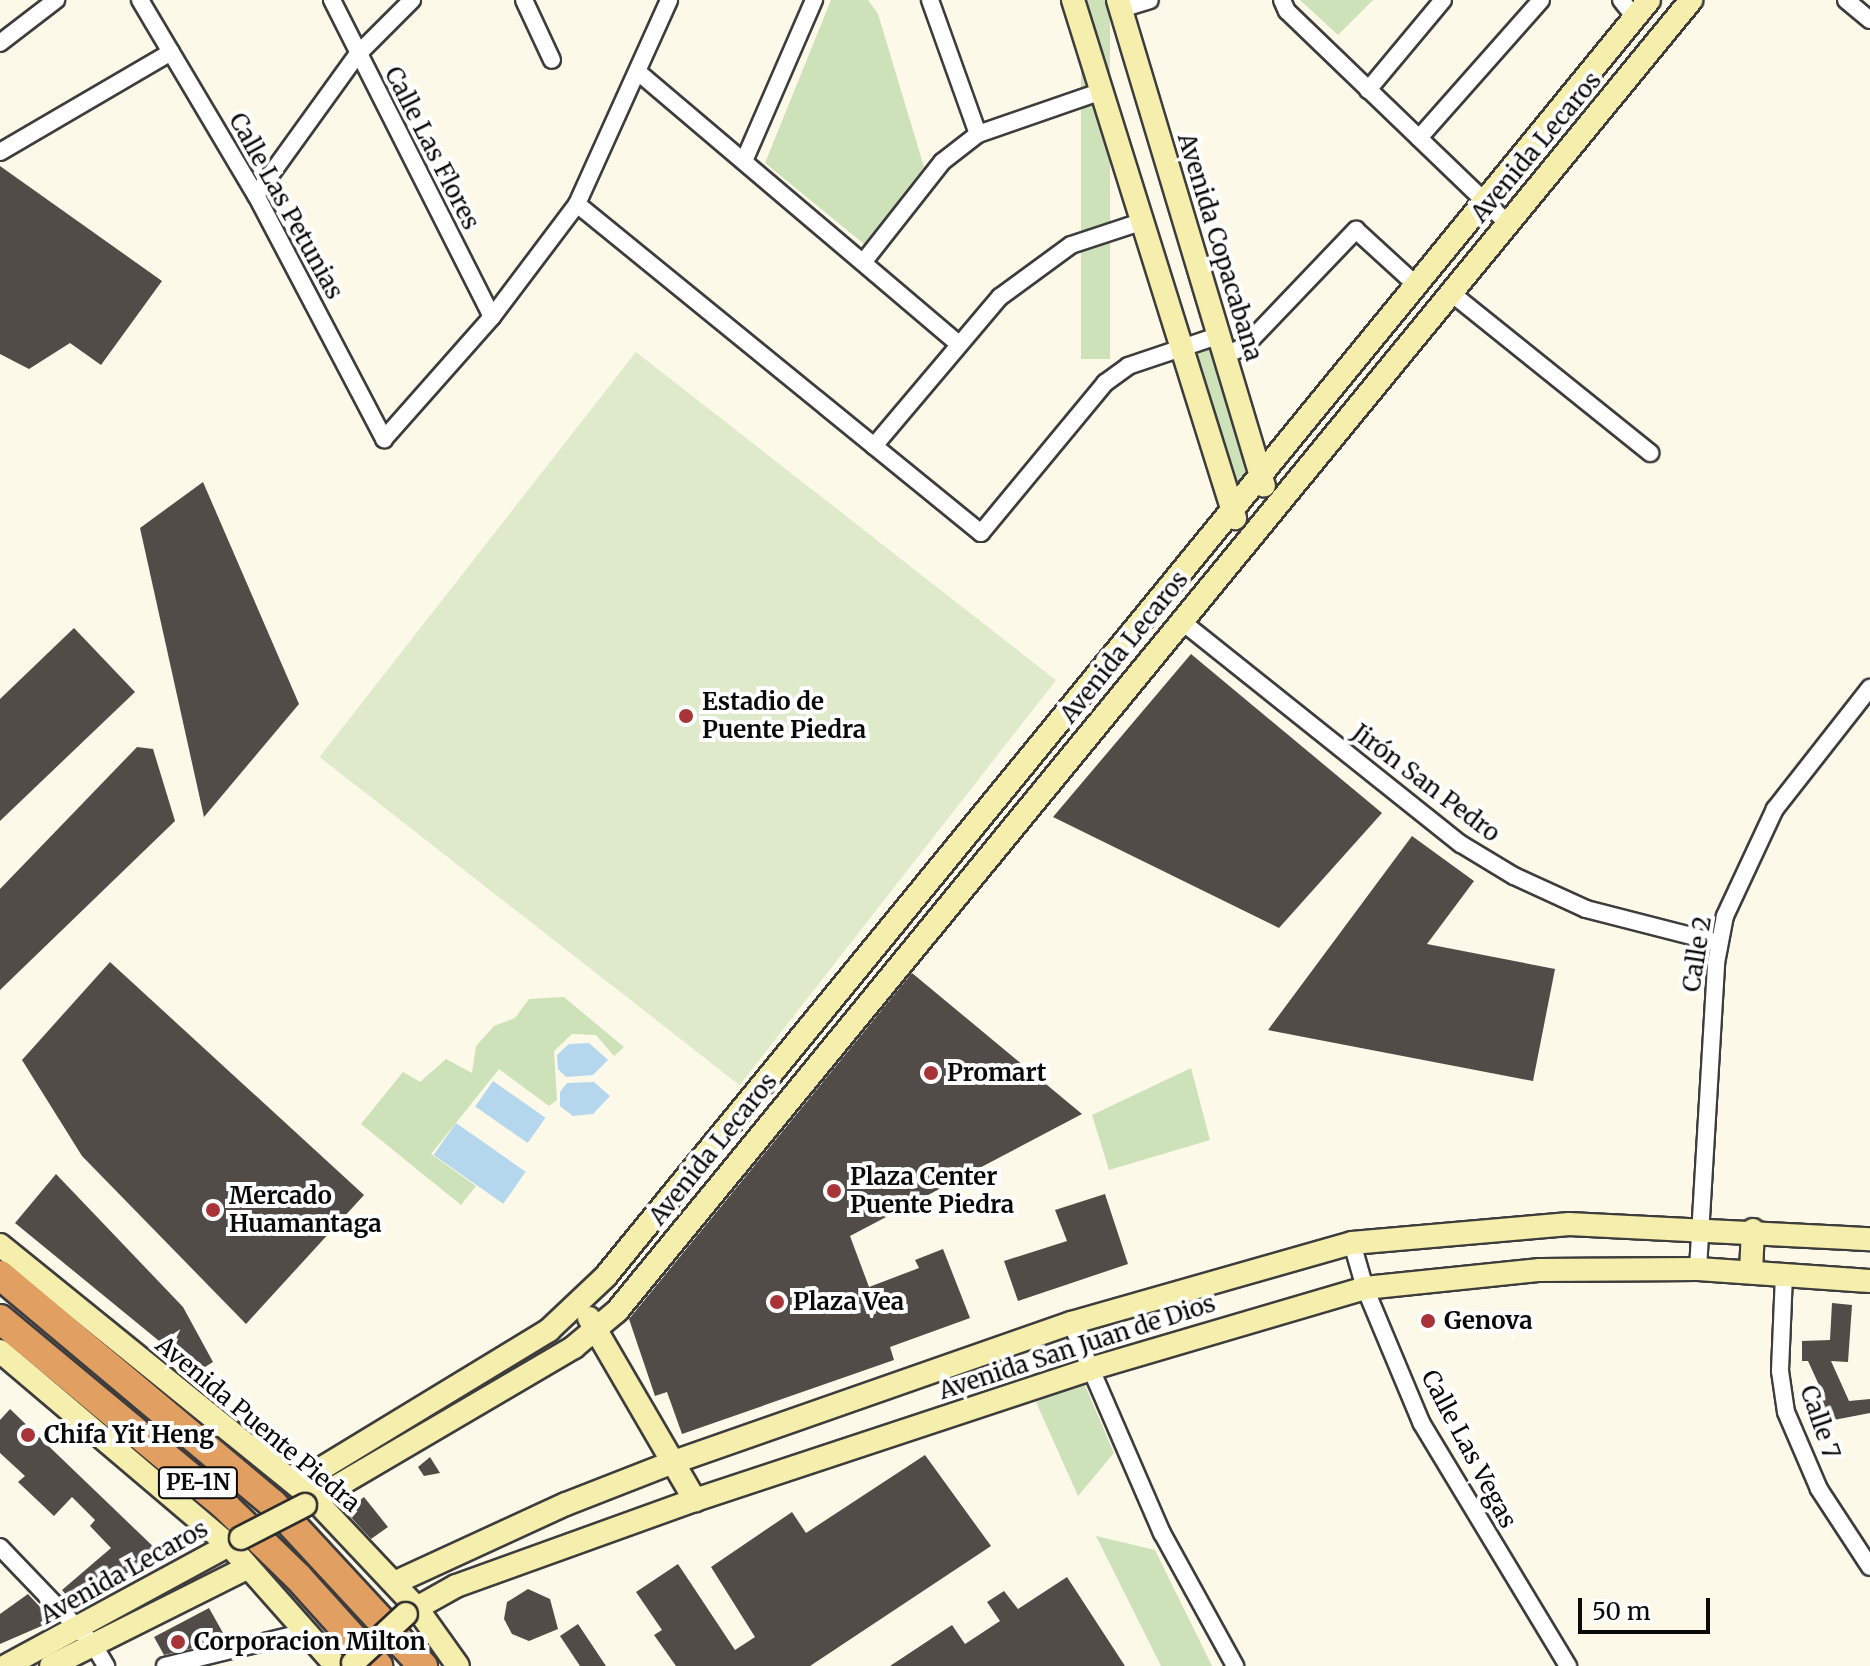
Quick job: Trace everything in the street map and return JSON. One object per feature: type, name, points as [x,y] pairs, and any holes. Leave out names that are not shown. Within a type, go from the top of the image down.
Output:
[{"type":"highway","name":"PE-1N","points":[[0,1275],[273,1504],[423,1666]]},
{"type":"highway","name":"PE-1N","points":[[0,1319],[225,1506],[298,1577],[354,1665]]},
{"type":"main road","points":[[1073,0],[1244,543]]},
{"type":"main road","name":"Avenida Lecaros","points":[[305,1496],[492,1398],[598,1329],[1691,0]]},
{"type":"main road","name":"Avenida Copacabana","points":[[1119,4],[1271,510]]},
{"type":"main road","name":"Avenida Lecaros","points":[[51,1666],[85,1636],[305,1496],[549,1330],[579,1305],[1485,202],[1635,6]]},
{"type":"main road","name":"Avenida San Juan de Dios","points":[[394,1583],[566,1504],[674,1462],[1071,1323],[1352,1243],[1569,1224],[1700,1227],[1870,1239]]},
{"type":"main road","points":[[1751,1272],[1753,1230]]},
{"type":"main road","name":"Avenida Puente Piedra","points":[[0,1245],[305,1496],[394,1583],[411,1610],[458,1666]]},
{"type":"main road","name":"Avenida San Juan de Dios","points":[[354,1665],[411,1610],[456,1586],[695,1500],[1090,1369],[1365,1288],[1540,1270],[1698,1269],[1870,1281]]},
{"type":"main road","points":[[579,1305],[598,1329],[695,1500]]},
{"type":"main road","points":[[0,1351],[235,1542],[247,1568],[306,1632],[354,1665]]},
{"type":"main road","name":"Avenida Lecaros","points":[[6,1666],[247,1568]]},
{"type":"street","points":[[0,43],[56,0]]},
{"type":"street","name":"Calle Las Petunias","points":[[140,0],[256,195],[384,439],[492,317]]},
{"type":"street","name":"Calle Las Flores","points":[[332,0],[357,55],[492,317]]},
{"type":"street","points":[[256,195],[357,55],[412,0]]},
{"type":"street","points":[[524,0],[552,60]]},
{"type":"street","points":[[492,317],[577,204],[669,0]]},
{"type":"street","points":[[744,161],[814,0]]},
{"type":"street","points":[[930,0],[978,134]]},
{"type":"street","points":[[1119,4],[1150,0]]},
{"type":"street","points":[[1282,0],[1287,11],[1507,223]]},
{"type":"street","points":[[1368,90],[1443,0]]},
{"type":"street","points":[[1419,138],[1541,0]]},
{"type":"street","points":[[1846,0],[1870,20]]},
{"type":"street","points":[[0,152],[171,52]]},
{"type":"street","points":[[638,72],[865,260],[959,344]]},
{"type":"street","points":[[865,260],[942,162],[978,134],[1102,91]]},
{"type":"street","points":[[577,204],[981,533],[1105,383],[1128,366],[1184,348],[1223,345],[1255,336],[1356,230],[1416,285]]},
{"type":"street","points":[[874,446],[1000,297],[1036,267],[1071,245],[1144,221]]},
{"type":"street","points":[[1450,292],[1650,453]]},
{"type":"street","name":"Jirón San Pedro","points":[[1180,620],[1461,844],[1514,876],[1586,909],[1657,932],[1718,943]]},
{"type":"street","name":"Calle 2","points":[[1698,1269],[1718,943],[1741,873],[1775,809],[1870,688]]},
{"type":"street","name":"Calle Las Vegas","points":[[1352,1243],[1365,1288],[1422,1424],[1568,1666]]},
{"type":"street","name":"Calle 7","points":[[1784,1275],[1780,1371],[1786,1412],[1819,1489],[1870,1567]]},
{"type":"street","points":[[1071,1323],[1162,1533],[1235,1666]]},
{"type":"street","points":[[0,1547],[85,1636],[106,1666]]},
{"type":"street","points":[[165,1666],[306,1632]]},
{"type":"green space","points":[[831,0],[868,0],[878,14],[924,167],[864,244],[765,163]]},
{"type":"green space","points":[[1081,0],[1110,0],[1110,359],[1081,359]]},
{"type":"green space","points":[[1300,0],[1373,0],[1338,35]]},
{"type":"green space","points":[[1218,340],[1256,475],[1233,504],[1188,350]]},
{"type":"green space","name":"Estadio de Puente Piedra","points":[[636,352],[1056,680],[740,1085],[320,757]]},
{"type":"green space","points":[[564,997],[624,1047],[614,1056],[596,1035],[572,1034],[554,1051],[557,1100],[549,1106],[499,1069],[431,1154],[476,1186],[461,1205],[361,1124],[403,1072],[420,1082],[446,1059],[472,1073],[476,1046],[494,1026],[515,1018],[529,999]]},
{"type":"green space","points":[[1191,1068],[1210,1140],[1109,1170],[1092,1115]]},
{"type":"green space","points":[[1084,1383],[1114,1453],[1078,1496],[1036,1402]]},
{"type":"green space","points":[[1096,1536],[1155,1550],[1212,1666],[1161,1666]]},
{"type":"water","points":[[589,1043],[608,1060],[593,1075],[566,1077],[558,1069],[557,1055],[569,1044]]},
{"type":"water","points":[[493,1081],[545,1118],[528,1143],[475,1106]]},
{"type":"water","points":[[594,1082],[610,1096],[593,1114],[573,1116],[560,1106],[560,1092],[567,1083]]},
{"type":"water","points":[[456,1123],[526,1172],[503,1204],[434,1155]]},
{"type":"building","points":[[0,166],[162,281],[101,365],[70,343],[29,369],[0,354]]},
{"type":"building","points":[[203,482],[299,704],[204,817],[140,528]]},
{"type":"building","points":[[74,628],[135,692],[0,821],[0,699]]},
{"type":"building","points":[[1191,654],[1382,813],[1279,928],[1053,817]]},
{"type":"building","points":[[137,747],[153,749],[175,821],[0,990],[0,889]]},
{"type":"building","points":[[1412,836],[1474,881],[1427,944],[1555,969],[1533,1081],[1268,1030]]},
{"type":"building","points":[[110,962],[364,1195],[246,1324],[82,1156],[22,1060]]},
{"type":"building","points":[[912,973],[1082,1114],[850,1236],[869,1287],[919,1268],[915,1260],[943,1249],[970,1318],[890,1347],[894,1360],[682,1434],[667,1392],[655,1396],[629,1319]]},
{"type":"building","points":[[56,1174],[183,1307],[213,1362],[197,1372],[15,1223]]},
{"type":"building","points":[[1105,1194],[1128,1264],[1018,1301],[1004,1261],[1067,1241],[1055,1210]]},
{"type":"building","points":[[1832,1303],[1852,1305],[1848,1362],[1831,1361],[1849,1401],[1870,1399],[1870,1413],[1813,1424],[1807,1405],[1824,1396],[1808,1361],[1802,1361],[1802,1341],[1830,1340]]},
{"type":"building","points":[[10,1409],[161,1554],[131,1570],[79,1610],[62,1590],[111,1548],[90,1526],[95,1520],[72,1497],[54,1516],[18,1482],[25,1476],[0,1453],[0,1420]]},
{"type":"building","points":[[925,1455],[991,1546],[810,1666],[676,1666],[654,1635],[662,1630],[636,1592],[678,1564],[735,1650],[755,1637],[711,1567],[792,1512],[806,1533]]},
{"type":"building","points":[[430,1457],[440,1473],[424,1476],[418,1467]]},
{"type":"building","points":[[364,1497],[388,1527],[371,1539],[345,1511]]},
{"type":"building","points":[[1067,1577],[1125,1666],[890,1666],[952,1625],[965,1644],[1000,1621],[987,1602],[1004,1591],[1018,1609]]},
{"type":"building","points":[[528,1589],[550,1599],[558,1629],[529,1641],[512,1634],[504,1619],[507,1602]]},
{"type":"building","points":[[28,1594],[53,1621],[0,1644],[0,1614]]},
{"type":"building","points":[[209,1608],[227,1640],[164,1655],[154,1637]]},
{"type":"building","points":[[578,1624],[606,1666],[580,1666],[560,1636]]},
{"type":"place","name":"Estadio de Puente Piedra","points":[[686,716]]},
{"type":"place","name":"Promart","points":[[931,1073]]},
{"type":"place","name":"Plaza Center Puente Piedra","points":[[834,1191]]},
{"type":"place","name":"Mercado Huamantaga","points":[[213,1210]]},
{"type":"place","name":"Plaza Vea","points":[[777,1302]]},
{"type":"place","name":"Genova","points":[[1428,1321]]},
{"type":"place","name":"Chifa Yit Heng","points":[[28,1435]]},
{"type":"place","name":"Corporacion Milton","points":[[178,1642]]}]
